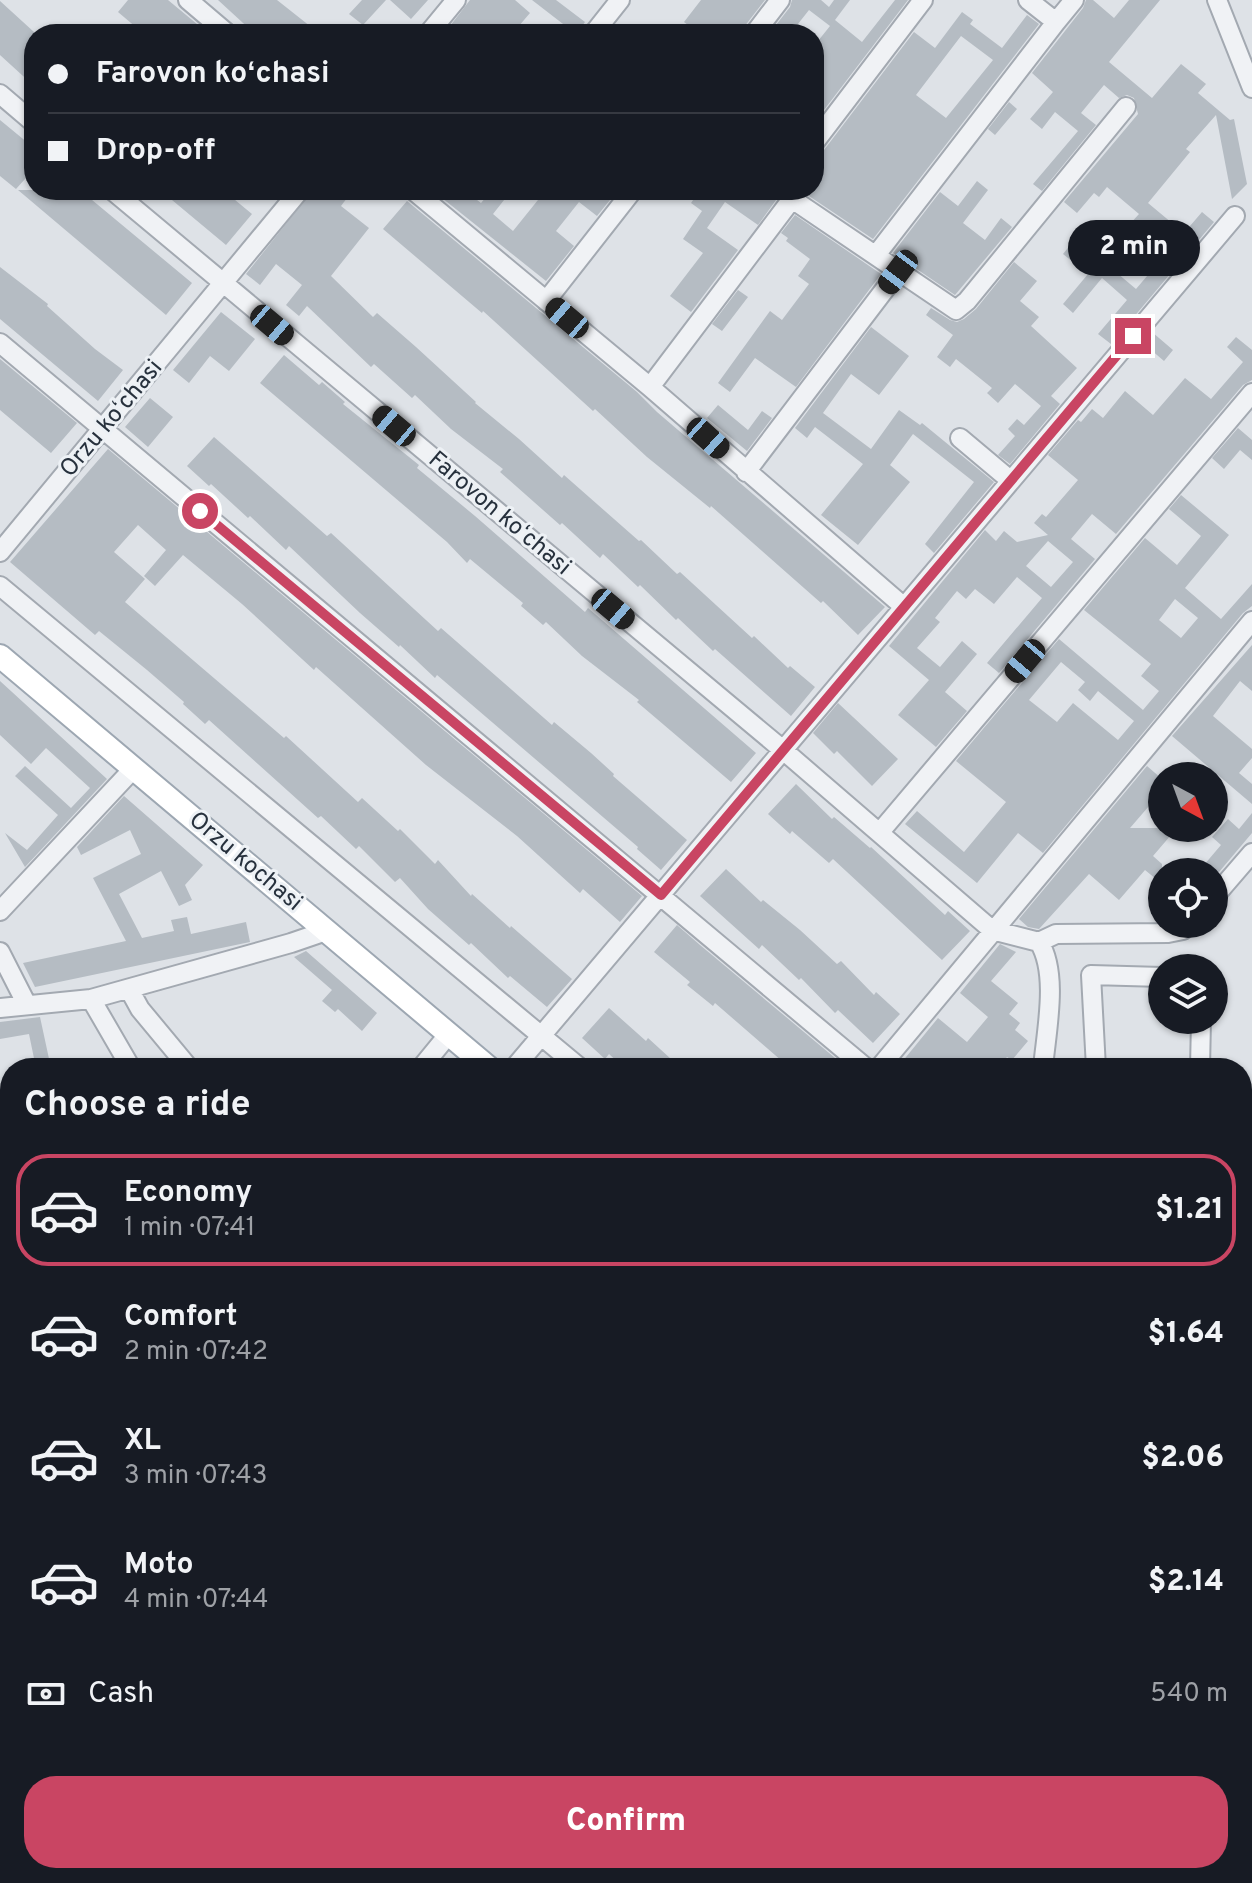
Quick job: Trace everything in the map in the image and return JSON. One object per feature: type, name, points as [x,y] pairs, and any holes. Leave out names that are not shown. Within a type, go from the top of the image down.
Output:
[{"type":"main road","name":"Orzu kochasi","points":[[0,656],[477,1058]]},
{"type":"street","points":[[188,0],[216,24]]},
{"type":"street","points":[[436,24],[456,0]]},
{"type":"street","points":[[601,24],[620,0]]},
{"type":"street","points":[[762,24],[780,0]]},
{"type":"street","points":[[824,130],[923,0]]},
{"type":"street","points":[[1028,0],[1056,22]]},
{"type":"street","points":[[876,255],[1074,0]]},
{"type":"street","points":[[1217,0],[1252,88]]},
{"type":"street","points":[[1231,30],[1252,31]]},
{"type":"street","points":[[0,94],[24,114]]},
{"type":"street","points":[[795,200],[956,310],[967,301],[1126,107]]},
{"type":"street","points":[[124,200],[224,285]]},
{"type":"street","name":"Orzu koʻchasi","points":[[0,552],[292,200]]},
{"type":"street","points":[[425,200],[650,387],[903,606]]},
{"type":"street","points":[[546,301],[625,200]]},
{"type":"street","points":[[650,387],[784,200]]},
{"type":"street","points":[[523,1058],[1235,216]]},
{"type":"street","points":[[746,472],[898,272]]},
{"type":"street","name":"Farovon koʻchasi","points":[[224,285],[783,750],[992,930],[1039,942]]},
{"type":"street","points":[[0,343],[854,1058]]},
{"type":"street","points":[[880,832],[1252,393]]},
{"type":"street","points":[[960,438],[1010,480]]},
{"type":"street","points":[[0,586],[568,1058]]},
{"type":"street","points":[[887,1058],[1252,621]]},
{"type":"street","points":[[0,911],[134,768]]},
{"type":"street","points":[[1228,881],[1252,853]]},
{"type":"street","points":[[0,1008],[91,999],[326,931]]},
{"type":"street","points":[[1044,1058],[1050,995],[1045,952],[1039,942],[1056,934],[1148,933]]},
{"type":"street","points":[[0,952],[27,1005]]},
{"type":"street","points":[[1095,1058],[1091,975],[1148,977]]},
{"type":"street","points":[[129,989],[140,1009],[181,1058]]},
{"type":"street","points":[[91,999],[125,1058]]},
{"type":"street","points":[[1200,1058],[1201,1034]]},
{"type":"street","points":[[429,1058],[448,1035]]},
{"type":"building","points":[[128,0],[168,0],[197,24],[132,24],[118,12]]},
{"type":"building","points":[[218,0],[277,0],[307,24],[244,24]]},
{"type":"building","points":[[362,0],[386,0],[364,24],[349,14]]},
{"type":"building","points":[[390,0],[428,0],[411,19]]},
{"type":"building","points":[[470,0],[515,0],[530,13],[521,24],[452,24]]},
{"type":"building","points":[[532,0],[556,0],[585,22],[563,24]]},
{"type":"building","points":[[701,0],[765,0],[746,24],[684,22]]},
{"type":"building","points":[[792,0],[821,0],[829,7],[834,0],[850,0],[835,20],[862,42],[895,0],[908,0],[824,110],[824,34],[830,26],[809,10],[798,24],[777,24]]},
{"type":"building","points":[[1086,0],[1093,0],[1114,18],[1129,0],[1160,0],[1109,62],[1152,98],[1181,64],[1206,84],[1198,93],[1230,120],[1234,119],[1247,184],[1232,199],[1216,115],[1186,149],[1190,152],[1148,203],[1184,233],[1202,212],[1214,222],[1111,344],[1098,334],[1127,300],[1102,278],[1073,313],[1063,304],[1088,274],[1063,254],[1089,222],[1112,241],[1098,257],[1136,289],[1165,255],[1129,225],[1139,214],[1107,187],[1099,197],[1094,193],[1077,213],[1064,202],[1138,114],[1134,98],[1127,95],[1119,98],[1104,85],[1081,113],[1096,125],[1042,191],[1033,184],[1078,131],[1055,112],[1042,129],[1030,119],[1053,92],[1032,73]]},
{"type":"building","points":[[0,1],[25,24],[24,77],[0,55]]},
{"type":"building","points":[[962,12],[973,20],[970,24],[1002,48],[1027,15],[1039,24],[873,239],[815,200],[824,200],[824,150],[914,32],[935,48]],"holes":[[[961,36],[993,60],[946,118],[916,95]]]},
{"type":"building","points":[[1009,102],[1017,109],[995,135],[988,129]]},
{"type":"building","points":[[0,120],[24,140],[24,180],[16,189],[0,176]]},
{"type":"building","points":[[977,181],[988,190],[963,223],[985,240],[1001,218],[1012,227],[955,295],[893,253],[940,192],[958,206]]},
{"type":"building","points":[[30,200],[92,200],[192,283],[166,315]]},
{"type":"building","points":[[172,200],[235,200],[252,214],[226,245]]},
{"type":"building","points":[[305,200],[346,200],[341,206],[369,228],[331,276],[373,317],[377,313],[562,478],[564,475],[677,574],[680,572],[752,638],[754,636],[788,668],[790,666],[815,687],[791,716],[603,554],[600,558],[562,523],[560,525],[500,472],[503,469],[451,429],[415,395],[412,398],[374,364],[371,367],[307,306],[299,316],[286,305],[302,285],[276,264],[260,285],[246,274]]},
{"type":"building","points":[[445,200],[477,200],[481,203],[484,200],[504,200],[493,214],[513,231],[538,200],[610,200],[597,216],[579,202],[556,231],[574,246],[546,281]]},
{"type":"building","points":[[693,200],[776,200],[758,225],[725,202],[707,228],[738,250],[691,312],[670,296],[703,253],[683,239],[702,211],[691,203]]},
{"type":"building","points":[[407,201],[637,392],[885,607],[858,635],[823,601],[821,603],[711,506],[647,457],[483,311],[383,229]]},
{"type":"building","points":[[795,215],[881,274],[796,387],[755,358],[730,392],[718,383],[770,311],[782,320],[809,284],[798,276],[810,259],[786,241],[788,238],[781,233]]},
{"type":"building","points":[[1014,262],[1037,281],[1020,301],[1039,317],[1031,326],[1077,368],[1051,396],[1060,404],[1010,464],[998,455],[1015,436],[1008,429],[1017,419],[1024,425],[1041,406],[1015,384],[998,403],[987,393],[992,388],[956,359],[950,367],[937,357],[953,335],[926,315],[931,308],[950,320],[957,322],[964,319],[976,309]]},
{"type":"building","points":[[0,267],[48,304],[95,349],[123,370],[98,401],[0,319]]},
{"type":"building","points":[[738,290],[748,297],[722,331],[712,324]]},
{"type":"building","points":[[221,312],[255,339],[229,371],[210,356],[189,383],[173,370]]},
{"type":"building","points":[[871,327],[909,356],[879,395],[851,374],[823,413],[871,449],[899,410],[920,425],[922,423],[994,482],[934,553],[925,544],[974,482],[913,434],[890,465],[910,482],[858,545],[821,515],[863,464],[815,427],[807,438],[795,428]]},
{"type":"building","points":[[1152,332],[1173,350],[1164,361],[1143,343]]},
{"type":"building","points":[[1236,337],[1252,350],[1252,380],[1243,385],[1116,534],[1092,514],[1071,539],[1095,559],[999,673],[987,663],[1042,598],[1017,577],[994,604],[975,589],[966,599],[957,591],[935,618],[940,622],[917,648],[940,667],[962,641],[977,654],[945,692],[967,711],[936,747],[898,715],[929,680],[889,646],[985,530],[996,541],[1004,531],[1017,542],[1048,535],[1034,523],[1042,514],[1046,517],[1078,480],[1048,455],[1078,420],[1081,422],[1092,409],[1103,418],[1125,391],[1153,415],[1185,378],[1211,399],[1243,362],[1227,347]],"holes":[[[1048,541],[1073,562],[1051,587],[1026,566]]]},
{"type":"building","points":[[284,355],[319,385],[322,382],[345,402],[343,404],[419,465],[417,468],[585,612],[588,608],[756,753],[731,782],[546,622],[543,625],[521,606],[523,603],[470,559],[467,563],[447,542],[260,383]]},
{"type":"building","points":[[0,359],[77,423],[51,453],[0,410]]},
{"type":"building","points":[[150,398],[173,417],[148,447],[125,427]]},
{"type":"building","points":[[718,405],[748,430],[762,411],[772,418],[747,451],[707,418]]},
{"type":"building","points":[[1238,428],[1252,440],[1252,460],[1240,450],[1224,469],[1212,458]]},
{"type":"building","points":[[214,437],[327,536],[331,533],[438,631],[441,628],[552,725],[554,722],[591,753],[687,840],[661,870],[437,675],[435,678],[399,647],[289,546],[286,550],[250,516],[248,518],[187,466]]},
{"type":"building","points":[[108,449],[642,896],[620,922],[583,889],[580,893],[517,836],[426,765],[316,667],[314,670],[183,555],[155,586],[144,576],[166,550],[138,525],[114,552],[145,579],[125,602],[284,738],[286,736],[358,802],[362,798],[398,831],[400,829],[435,864],[438,860],[471,896],[572,979],[547,1007],[510,976],[508,978],[471,943],[469,945],[428,909],[400,878],[395,882],[359,846],[356,849],[321,816],[318,818],[209,720],[205,724],[147,670],[99,631],[95,635],[10,562]]},
{"type":"building","points":[[1181,495],[1229,535],[1185,588],[1221,619],[1252,584],[1252,606],[1043,853],[1018,833],[977,883],[905,824],[917,811],[964,852],[1006,802],[956,761],[1059,639],[1143,710],[1159,691],[1141,676],[1151,664],[1084,610],[1145,538],[1177,565],[1201,536],[1169,509]],"holes":[[[1175,599],[1198,618],[1181,638],[1159,620]],[[1061,662],[1085,682],[1078,690],[1090,701],[1098,691],[1134,721],[1118,740],[1073,703],[1057,722],[1029,700]]]},
{"type":"building","points":[[1252,645],[1252,691],[1240,681],[1213,716],[1252,749],[1252,758],[1239,773],[1252,784],[1252,804],[1228,784],[1228,762],[1203,762],[1172,736]]},
{"type":"building","points":[[0,681],[107,779],[25,867],[5,833],[27,850],[58,815],[15,776],[25,766],[71,808],[90,788],[46,748],[31,764],[0,735]]},
{"type":"building","points":[[838,703],[898,759],[872,786],[837,751],[834,754],[813,733]]},
{"type":"building","points":[[1147,766],[1148,807],[1130,828],[1148,828],[1148,842],[1165,842],[1153,856],[1155,858],[1148,858],[1148,872],[1145,870],[1119,900],[1089,874],[1039,929],[1028,927],[1019,919]]},
{"type":"building","points":[[796,784],[832,819],[834,817],[871,847],[945,915],[948,911],[970,931],[942,960],[833,859],[829,863],[768,814]]},
{"type":"building","points":[[124,796],[203,865],[185,885],[192,900],[179,906],[161,871],[119,894],[142,938],[174,931],[171,920],[187,917],[191,934],[246,922],[250,942],[35,987],[23,963],[126,941],[93,878],[141,854],[130,830],[81,855],[77,847]]},
{"type":"building","points":[[1252,813],[1252,833],[1228,861],[1228,858],[1210,858],[1221,845],[1218,842],[1228,842],[1228,819],[1239,829]]},
{"type":"building","points":[[726,869],[837,964],[841,961],[874,995],[876,992],[900,1014],[873,1043],[838,1010],[835,1013],[801,978],[799,980],[762,945],[759,949],[700,896]]},
{"type":"building","points":[[677,925],[835,1058],[778,1058],[715,1003],[713,1006],[687,985],[690,982],[654,952]]},
{"type":"building","points":[[1000,944],[1016,952],[991,981],[1018,1003],[1009,1014],[1020,1023],[1015,1030],[1028,1041],[1014,1058],[905,1058],[938,1018],[967,1042],[988,1017],[960,993]]},
{"type":"building","points":[[306,951],[377,1013],[362,1031],[338,1009],[335,1012],[322,1001],[332,990],[294,957]]},
{"type":"building","points":[[609,1008],[670,1058],[613,1058],[609,1054],[604,1058],[582,1038]]},
{"type":"building","points":[[40,1017],[49,1058],[34,1058],[29,1034],[0,1039],[0,1022]]},
{"type":"route","points":[[200,511],[661,895],[1133,336]]}]
